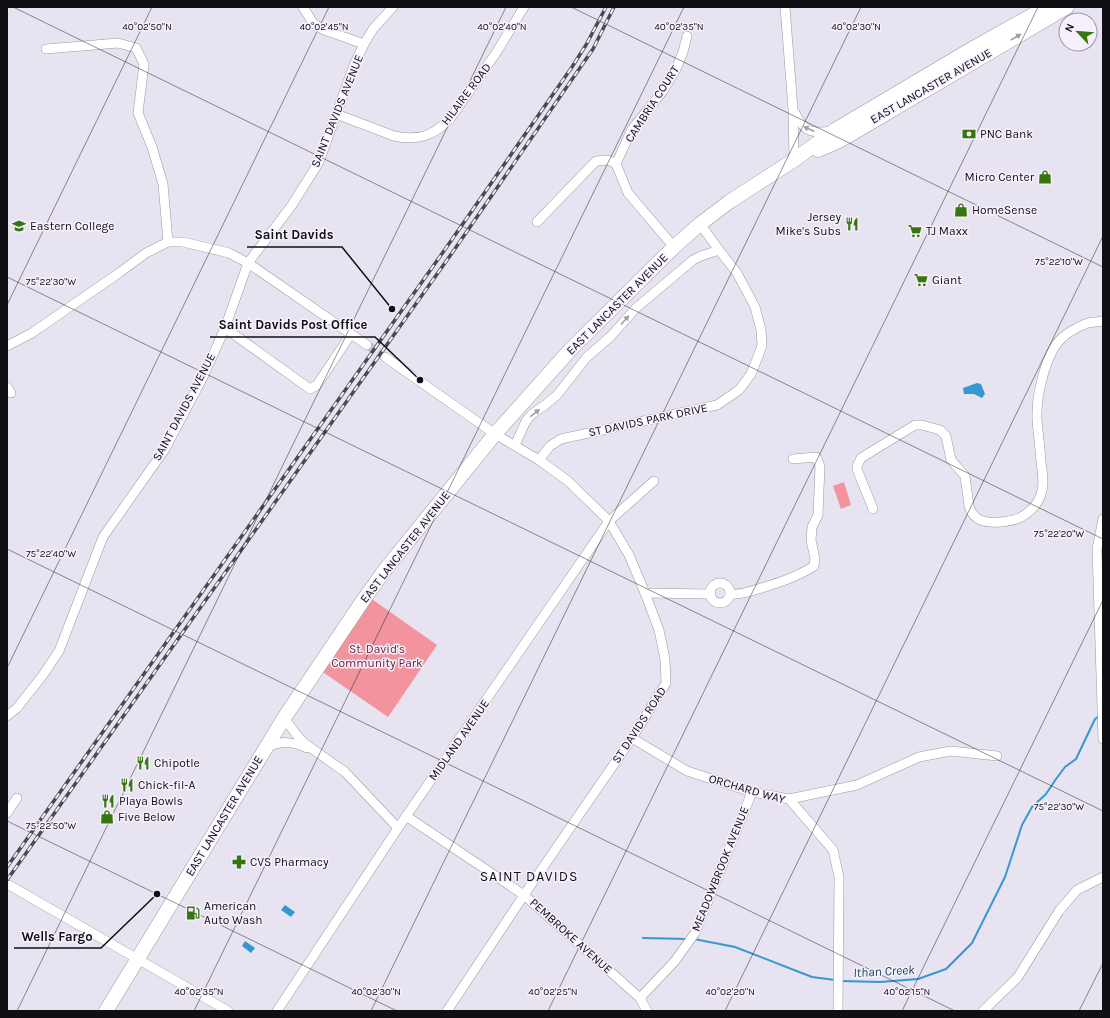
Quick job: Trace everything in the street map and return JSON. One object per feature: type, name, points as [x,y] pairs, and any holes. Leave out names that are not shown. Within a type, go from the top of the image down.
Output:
[{"type":"highway","name":"EAST LANCASTER AVENUE","points":[[106,1011],[284,718],[364,599],[383,573],[495,434],[574,346],[674,247],[700,224],[742,193],[794,160],[835,130],[975,47],[1047,7]]},
{"type":"highway","name":"EAST LANCASTER AVENUE","points":[[794,160],[841,140],[1066,7]]},
{"type":"street","points":[[303,7],[313,22],[324,30],[364,44]]},
{"type":"street","name":"SAINT DAVIDS AVENUE","points":[[7,716],[17,708],[44,675],[59,651],[103,537],[165,449],[203,377],[225,328],[248,262],[292,205],[319,162],[354,64],[373,29],[393,7]]},
{"type":"street","name":"HILAIRE ROAD","points":[[336,114],[403,138],[414,138],[434,133],[450,119],[496,52],[524,7]]},
{"type":"street","points":[[785,7],[793,110],[794,160]]},
{"type":"street","name":"CAMBRIA COURT","points":[[616,164],[632,129],[663,91],[676,69],[683,52],[687,36]]},
{"type":"street","points":[[46,49],[118,43],[136,48],[144,64],[138,113],[152,147],[163,184],[168,242]]},
{"type":"street","points":[[793,110],[799,122],[807,129],[820,132],[835,130]]},
{"type":"street","points":[[537,222],[596,161],[608,160],[616,164],[628,193],[674,247]]},
{"type":"street","name":"ST DAVIDS PARK DRIVE","points":[[539,460],[550,446],[561,439],[717,405],[739,390],[751,374],[760,354],[762,345],[761,330],[755,307],[737,273],[700,224]]},
{"type":"street","points":[[7,346],[32,333],[120,273],[146,253],[168,242],[183,242],[229,253],[248,262],[367,345]]},
{"type":"street","points":[[515,445],[526,421],[532,414],[557,395],[587,357],[611,336],[636,308],[693,260],[700,256],[719,250]]},
{"type":"street","points":[[873,509],[857,469],[861,458],[915,424],[922,424],[940,430],[946,436],[951,460],[965,476],[970,511],[974,516],[989,522],[1011,521],[1027,513],[1038,500],[1043,488],[1037,404],[1041,383],[1048,361],[1055,346],[1065,336],[1087,323],[1103,321]]},
{"type":"street","points":[[225,328],[310,389],[317,386],[351,334]]},
{"type":"street","name":"ST DAVIDS ROAD","points":[[385,357],[495,434],[539,460],[568,480],[609,521],[628,555],[645,593],[658,630],[665,659],[666,683],[632,738],[524,895],[447,1011]]},
{"type":"street","points":[[730,594],[739,594],[781,582],[807,571],[814,566],[815,559],[811,540],[812,527],[818,516],[820,466],[816,457],[793,459]]},
{"type":"street","name":"MIDLAND AVENUE","points":[[277,1011],[406,816],[609,521],[654,482]]},
{"type":"street","points":[[1103,519],[1097,549],[1103,739]]},
{"type":"street","points":[[720,584],[727,587],[730,594],[727,600],[721,603],[714,601],[711,594],[712,588],[720,584]]},
{"type":"street","points":[[645,593],[711,594]]},
{"type":"street","points":[[284,718],[304,743],[345,772],[398,828]]},
{"type":"street","name":"ORCHARD WAY","points":[[632,738],[687,771],[752,792],[789,799],[833,850],[839,877],[838,1011]]},
{"type":"street","points":[[266,747],[278,743],[289,742],[297,743],[316,752]]},
{"type":"street","points":[[789,799],[857,786],[919,758],[951,751],[997,756]]},
{"type":"street","name":"MEADOWBROOK AVENUE","points":[[640,998],[675,961],[695,933],[752,792]]},
{"type":"street","points":[[7,812],[17,798]]},
{"type":"street","name":"PEMBROKE AVENUE","points":[[406,816],[524,895],[640,998],[647,1011]]},
{"type":"street","points":[[983,1011],[1018,977],[1059,911],[1077,890],[1103,877]]},
{"type":"street","points":[[9,885],[228,1011]]},
{"type":"green space","points":[[844,482],[851,505],[841,509],[833,486]]},
{"type":"green space","name":"St. David's Community Park","points":[[364,599],[373,600],[437,645],[388,717],[317,668]]},
{"type":"water","points":[[977,383],[981,384],[985,394],[982,398],[974,394],[964,394],[963,388]]},
{"type":"water","points":[[285,905],[295,912],[291,917],[281,910]]},
{"type":"water","points":[[245,941],[255,948],[251,953],[242,946]]},
{"type":"waterway","name":"Ithan Creek","points":[[841,981],[880,982],[918,979],[946,969],[972,943],[1005,877],[1022,825],[1032,807],[1046,794],[1065,767],[1076,759],[1095,719],[1099,716]]},
{"type":"waterway","name":"Ithan Creek","points":[[643,938],[687,939]]},
{"type":"waterway","name":"Ithan Creek","points":[[694,939],[735,947],[812,977],[835,980]]},
{"type":"tunnel","points":[[367,345],[385,357]]},
{"type":"railway","points":[[7,867],[446,248],[572,67],[586,45],[606,7]]},
{"type":"railway","points":[[7,880],[452,253],[593,49],[614,7]]},
{"type":"place","name":"PNC Bank","points":[[969,134]]},
{"type":"place","name":"Micro Center","points":[[1045,177]]},
{"type":"place","name":"HomeSense","points":[[961,210]]},
{"type":"place","name":"Jersey Mike's Subs","points":[[852,224]]},
{"type":"place","name":"Eastern College","points":[[19,226]]},
{"type":"place","name":"TJ Maxx","points":[[915,231]]},
{"type":"place","name":"Giant","points":[[921,280]]},
{"type":"place","name":"Saint Davids","points":[[392,309]]},
{"type":"place","name":"Saint Davids Post Office","points":[[420,380]]},
{"type":"place","name":"Chipotle","points":[[143,763]]},
{"type":"place","name":"Chick-fil-A","points":[[127,785]]},
{"type":"place","name":"Playa Bowls","points":[[108,801]]},
{"type":"place","name":"Five Below","points":[[107,817]]},
{"type":"place","name":"CVS Pharmacy","points":[[239,862]]},
{"type":"place","name":"Wells Fargo","points":[[157,894]]},
{"type":"place","name":"American Auto Wash","points":[[193,913]]},
{"type":"district","name":"SAINT DAVIDS","points":[[529,876]]}]
